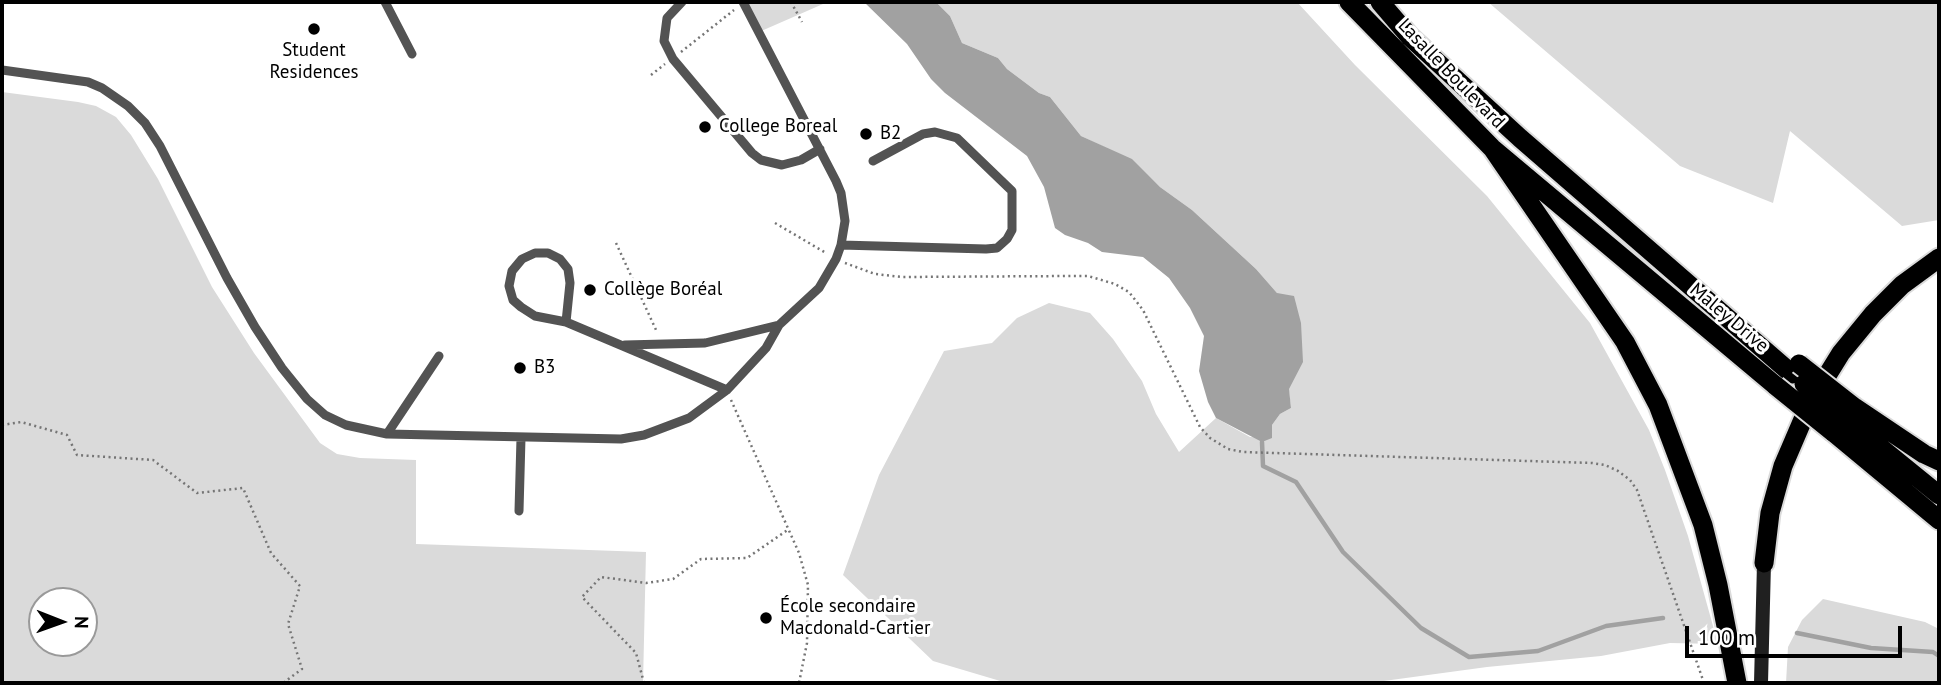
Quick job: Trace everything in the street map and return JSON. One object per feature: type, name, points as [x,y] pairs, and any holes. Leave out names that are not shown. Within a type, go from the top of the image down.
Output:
[{"type":"highway","name":"Lasalle Boulevard","points":[[1349,2],[1492,148]]},
{"type":"highway","name":"Lasalle Boulevard","points":[[1380,2],[1410,37],[1520,138]]},
{"type":"highway","name":"Maley Drive","points":[[1520,138],[1789,375]]},
{"type":"highway","name":"Maley Drive","points":[[1492,148],[1789,375],[1939,495]]},
{"type":"highway","points":[[1492,148],[1625,342],[1658,405],[1703,524],[1737,683]]},
{"type":"highway","points":[[1764,563],[1770,513],[1783,466],[1810,403],[1841,353],[1873,314],[1902,285],[1939,258]]},
{"type":"highway","points":[[1789,375],[1843,419],[1939,461]]},
{"type":"highway","name":"Maley Drive","points":[[1843,419],[1939,520]]},
{"type":"main road","points":[[1761,683],[1764,563]]},
{"type":"lane","points":[[385,2],[412,54]]},
{"type":"lane","points":[[682,2],[667,18],[664,41],[673,58],[752,153],[772,164],[789,164],[820,149]]},
{"type":"lane","points":[[2,70],[88,82],[128,106],[145,123],[160,146],[227,278],[282,368],[307,399],[325,415],[346,425],[387,434],[601,440],[644,435],[689,418],[727,390],[766,348],[779,325],[819,288],[841,245],[845,221],[841,193],[743,2]]},
{"type":"lane","points":[[841,245],[986,249],[996,248],[1007,239],[1012,230],[1012,191],[957,138],[935,132],[923,134],[873,161]]},
{"type":"lane","points":[[566,322],[570,283],[568,269],[559,259],[548,253],[535,253],[522,259],[512,271],[509,285],[513,300],[535,316],[566,322],[727,390]]},
{"type":"lane","points":[[621,345],[705,343],[779,325]]},
{"type":"lane","points":[[387,434],[439,356]]},
{"type":"lane","points":[[519,511],[521,438]]},
{"type":"path","points":[[651,75],[743,2]]},
{"type":"path","points":[[791,2],[802,22]]},
{"type":"path","points":[[775,223],[836,259],[865,271],[902,277],[1071,275],[1088,276],[1115,284],[1129,292],[1143,310],[1200,427],[1210,438],[1228,449],[1592,463],[1618,471],[1630,480],[1637,490],[1704,683]]},
{"type":"path","points":[[616,243],[663,345]]},
{"type":"path","points":[[727,390],[789,528],[808,585],[807,643],[799,683]]},
{"type":"path","points":[[2,425],[21,422],[67,435],[77,455],[153,460],[197,493],[243,488],[271,553],[300,586],[288,624],[302,669],[283,683]]},
{"type":"path","points":[[644,683],[636,653],[582,597],[601,577],[646,583],[673,579],[701,559],[747,558],[789,528]]},
{"type":"shaded area","points":[[743,2],[824,2],[759,32]]},
{"type":"shaded area","points":[[864,2],[936,2],[950,16],[962,43],[998,58],[1007,69],[1039,93],[1050,97],[1081,136],[1132,159],[1160,187],[1192,210],[1256,269],[1277,293],[1294,296],[1301,323],[1303,362],[1289,389],[1291,408],[1280,414],[1272,425],[1272,438],[1262,442],[1216,418],[1199,371],[1204,336],[1190,308],[1169,278],[1143,257],[1102,252],[1055,228],[1044,187],[1027,156],[945,93],[931,79],[907,44]]},
{"type":"shaded area","points":[[936,2],[1297,2],[1355,65],[1487,196],[1590,323],[1649,430],[1665,470],[1688,536],[1718,644],[1670,643],[1601,656],[1487,667],[1369,683],[1007,683],[933,661],[843,575],[879,475],[944,351],[992,343],[1017,318],[1049,303],[1090,313],[1113,339],[1142,381],[1156,414],[1179,452],[1216,418],[1250,437],[1272,438],[1272,425],[1280,414],[1291,408],[1277,293],[1256,269],[1192,210],[1160,187],[1132,160],[1081,136],[1050,97],[1039,93],[1007,69],[998,58],[962,43],[950,16]]},
{"type":"shaded area","points":[[1488,2],[1939,2],[1939,220],[1902,226],[1790,131],[1773,203],[1680,166]]},
{"type":"shaded area","points":[[2,92],[78,102],[96,106],[116,117],[131,135],[158,179],[212,287],[254,353],[320,443],[337,454],[360,458],[416,460],[416,544],[646,552],[643,683],[2,683]]},
{"type":"shaded area","points":[[1823,599],[1925,622],[1939,629],[1939,683],[1786,683],[1788,647],[1802,620]]},
{"type":"waterway","points":[[1262,442],[1263,466],[1296,482],[1343,552],[1421,628],[1469,657],[1538,651],[1606,626],[1663,618]]},
{"type":"waterway","points":[[1797,633],[1871,648],[1933,652],[1939,656]]},
{"type":"place","name":"Student Residences","points":[[314,29]]},
{"type":"place","name":"College Boreal","points":[[705,127]]},
{"type":"place","name":"B2","points":[[866,134]]},
{"type":"place","name":"Collège Boréal","points":[[590,290]]},
{"type":"place","name":"B3","points":[[520,368]]},
{"type":"place","name":"École secondaire Macdonald-Cartier","points":[[766,618]]}]
